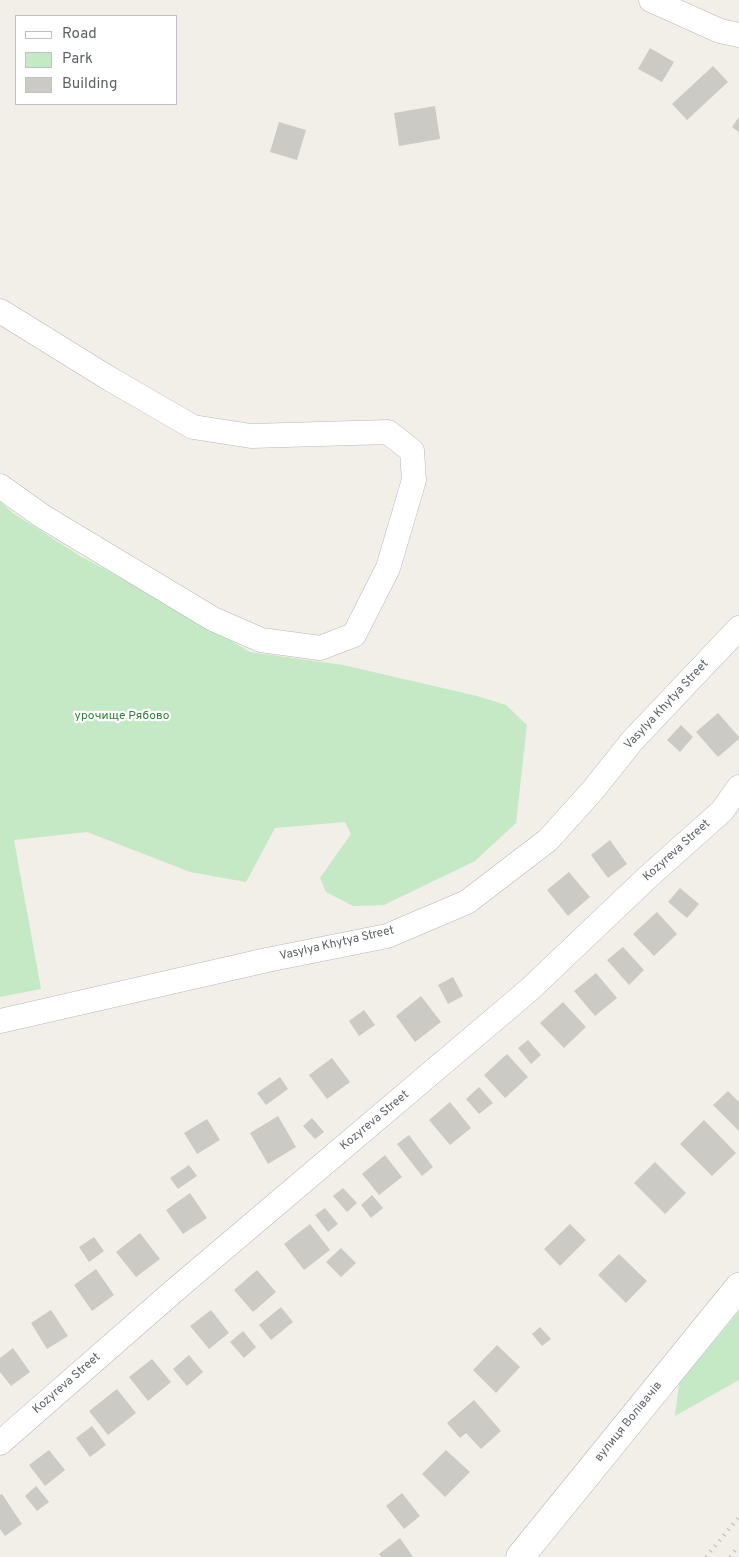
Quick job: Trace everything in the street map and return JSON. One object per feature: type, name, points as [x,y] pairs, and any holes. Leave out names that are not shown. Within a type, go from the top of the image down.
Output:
[{"type":"street","points":[[651,0],[720,31],[739,35]]},
{"type":"street","points":[[0,311],[110,379],[193,427],[250,436],[388,432],[412,451],[414,480],[388,568],[354,635],[320,648],[261,640],[213,619],[42,516],[0,486]]},
{"type":"street","name":"Vasylya Khytya Street","points":[[0,1021],[267,960],[387,936],[467,902],[548,840],[632,741],[739,628]]},
{"type":"street","name":"Kozyreva Street","points":[[0,1443],[175,1290],[529,990],[649,876],[722,811],[739,787]]},
{"type":"street","name":"вулиця Волівачів","points":[[520,1557],[739,1287]]},
{"type":"green space","name":"урочище Рябово","points":[[0,501],[13,513],[80,556],[159,598],[250,652],[343,665],[477,696],[506,705],[527,725],[516,823],[475,861],[384,905],[353,906],[326,892],[320,878],[351,834],[345,822],[275,828],[246,882],[190,872],[87,832],[14,840],[41,989],[0,997]]},
{"type":"green space","points":[[739,1311],[739,1380],[675,1416],[679,1383]]},
{"type":"building","points":[[650,48],[674,62],[662,82],[638,69]]},
{"type":"building","points":[[713,66],[728,82],[687,120],[672,104]]},
{"type":"building","points":[[435,106],[440,139],[399,146],[394,113]]},
{"type":"building","points":[[739,117],[739,132],[732,127]]},
{"type":"building","points":[[279,122],[306,130],[297,160],[270,152]]},
{"type":"building","points":[[718,713],[739,739],[718,757],[696,732]]},
{"type":"building","points":[[681,725],[693,737],[680,752],[667,740]]},
{"type":"building","points":[[610,840],[627,864],[608,878],[591,855]]},
{"type":"building","points":[[569,872],[590,897],[568,916],[547,890]]},
{"type":"building","points":[[680,888],[699,904],[687,918],[668,902]]},
{"type":"building","points":[[657,912],[677,934],[654,956],[633,934]]},
{"type":"building","points":[[623,947],[644,970],[629,985],[607,960]]},
{"type":"building","points":[[596,973],[617,998],[595,1016],[574,991]]},
{"type":"building","points":[[453,977],[463,996],[448,1004],[438,985]]},
{"type":"building","points":[[421,996],[441,1022],[415,1042],[396,1016]]},
{"type":"building","points":[[563,1002],[586,1027],[564,1048],[540,1023]]},
{"type":"building","points":[[364,1010],[375,1025],[359,1036],[349,1021]]},
{"type":"building","points":[[528,1040],[541,1055],[531,1064],[518,1048]]},
{"type":"building","points":[[507,1054],[528,1077],[505,1098],[484,1075]]},
{"type":"building","points":[[332,1058],[350,1082],[327,1099],[309,1075]]},
{"type":"building","points":[[280,1077],[288,1089],[266,1105],[257,1093]]},
{"type":"building","points":[[479,1087],[493,1103],[479,1114],[466,1099]]},
{"type":"building","points":[[728,1091],[739,1102],[739,1131],[713,1105]]},
{"type":"building","points":[[450,1102],[471,1128],[450,1145],[429,1120]]},
{"type":"building","points":[[278,1116],[296,1147],[268,1164],[250,1133]]},
{"type":"building","points":[[312,1118],[324,1132],[315,1139],[303,1126]]},
{"type":"building","points":[[207,1119],[220,1140],[197,1154],[184,1133]]},
{"type":"building","points":[[704,1120],[736,1153],[712,1176],[680,1144]]},
{"type":"building","points":[[409,1135],[433,1167],[422,1176],[397,1144]]},
{"type":"building","points":[[385,1155],[402,1177],[379,1195],[362,1174]]},
{"type":"building","points":[[655,1162],[686,1193],[665,1214],[634,1183]]},
{"type":"building","points":[[189,1165],[197,1176],[178,1189],[170,1178]]},
{"type":"building","points":[[343,1188],[357,1203],[347,1212],[333,1196]]},
{"type":"building","points":[[190,1193],[207,1218],[183,1234],[166,1210]]},
{"type":"building","points":[[372,1195],[383,1208],[371,1218],[361,1205]]},
{"type":"building","points":[[325,1208],[338,1224],[328,1232],[315,1215]]},
{"type":"building","points":[[310,1224],[330,1250],[304,1270],[284,1244]]},
{"type":"building","points":[[570,1224],[586,1240],[560,1266],[544,1249]]},
{"type":"building","points":[[140,1233],[160,1259],[136,1277],[116,1252]]},
{"type":"building","points":[[94,1237],[104,1251],[89,1262],[79,1247]]},
{"type":"building","points":[[341,1248],[356,1263],[341,1277],[326,1262]]},
{"type":"building","points":[[619,1254],[647,1281],[626,1303],[598,1275]]},
{"type":"building","points":[[96,1269],[114,1295],[92,1311],[74,1285]]},
{"type":"building","points":[[257,1270],[276,1292],[253,1312],[234,1290]]},
{"type":"building","points":[[281,1307],[293,1322],[271,1340],[259,1325]]},
{"type":"building","points":[[51,1310],[68,1336],[47,1349],[31,1323]]},
{"type":"building","points":[[211,1310],[229,1333],[209,1349],[190,1326]]},
{"type":"building","points":[[540,1327],[551,1339],[542,1346],[532,1334]]},
{"type":"building","points":[[243,1331],[256,1347],[244,1358],[230,1342]]},
{"type":"building","points":[[497,1345],[520,1367],[496,1393],[473,1370]]},
{"type":"building","points":[[13,1348],[30,1372],[11,1386],[0,1372],[0,1358]]},
{"type":"building","points":[[189,1355],[203,1372],[187,1386],[173,1369]]},
{"type":"building","points":[[152,1359],[171,1382],[148,1401],[129,1377]]},
{"type":"building","points":[[117,1389],[136,1413],[108,1435],[89,1411]]},
{"type":"building","points":[[474,1400],[501,1431],[481,1449],[466,1433],[460,1438],[447,1423]]},
{"type":"building","points":[[92,1426],[106,1445],[90,1457],[76,1438]]},
{"type":"building","points":[[49,1450],[65,1470],[45,1486],[29,1465]]},
{"type":"building","points":[[446,1450],[470,1472],[445,1497],[422,1474]]},
{"type":"building","points":[[36,1486],[49,1502],[37,1511],[25,1496]]},
{"type":"building","points":[[402,1493],[420,1516],[404,1529],[386,1506]]},
{"type":"building","points":[[2,1494],[22,1524],[5,1536],[0,1529],[0,1495]]},
{"type":"building","points":[[400,1538],[413,1557],[381,1557],[379,1554]]},
{"type":"railway","points":[[706,1557],[739,1517]]},
{"type":"railway","points":[[730,1557],[739,1546]]}]
